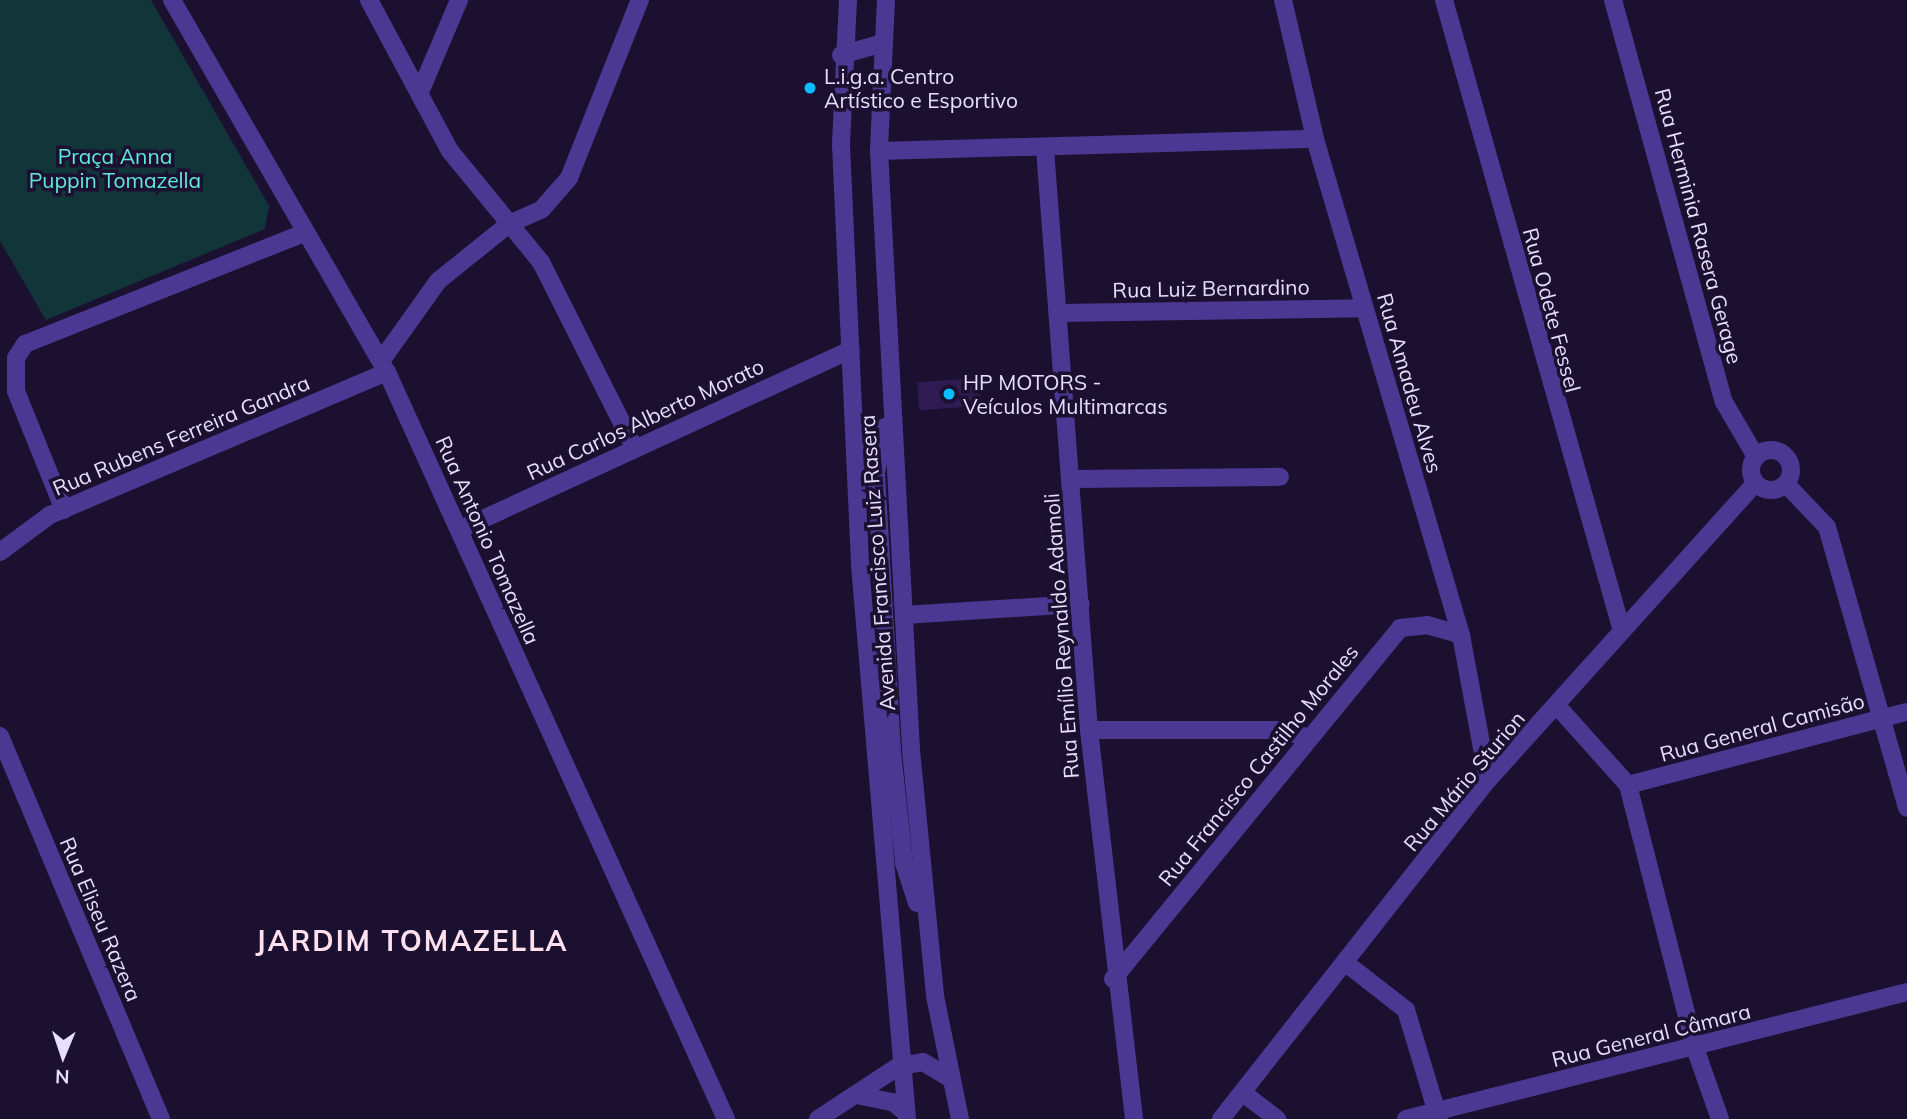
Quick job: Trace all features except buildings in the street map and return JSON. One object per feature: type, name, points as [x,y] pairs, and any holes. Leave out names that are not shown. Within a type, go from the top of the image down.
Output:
[{"type":"street","name":"Rua Antonio Tomazella","points":[[172,0],[302,234],[384,367],[726,1119]]},
{"type":"street","points":[[369,0],[450,151],[541,262],[635,449]]},
{"type":"street","points":[[420,92],[459,0]]},
{"type":"street","points":[[384,367],[438,281],[509,224],[542,209],[569,178],[640,0]]},
{"type":"street","name":"Avenida Francisco Luiz Rasera","points":[[848,0],[841,55],[850,350],[899,1066],[906,1116]]},
{"type":"street","name":"Avenida Francisco Luiz Rasera","points":[[886,0],[879,44],[879,151],[889,406],[927,932],[960,1119]]},
{"type":"street","name":"Rua Amadeu Alves","points":[[1283,0],[1315,139],[1461,635],[1488,780]]},
{"type":"street","name":"Rua Odete Fessel","points":[[1444,0],[1622,631]]},
{"type":"street","name":"Rua Herminia Rasera Gerage","points":[[1613,0],[1724,402],[1756,457]]},
{"type":"street","points":[[841,55],[879,44]]},
{"type":"street","points":[[879,151],[1045,149],[1315,139]]},
{"type":"street","name":"Rua Emílio Reynaldo Adamoli","points":[[1045,149],[1073,479],[1089,730],[1113,979],[1133,1119]]},
{"type":"street","points":[[64,510],[16,391],[16,358],[25,345],[302,234]]},
{"type":"street","name":"Rua Luiz Bernardino","points":[[1059,313],[1364,308]]},
{"type":"street","name":"Rua Carlos Alberto Morato","points":[[459,530],[850,350]]},
{"type":"street","name":"Rua Rubens Ferreira Gandra","points":[[0,552],[64,510],[384,367]]},
{"type":"street","points":[[889,406],[876,473],[892,752],[904,863],[927,932]]},
{"type":"street","points":[[1786,484],[1774,490],[1755,483],[1756,457],[1775,451],[1787,458],[1786,484],[1827,527],[1907,808]]},
{"type":"street","points":[[1073,479],[1280,477]]},
{"type":"street","name":"Rua Mário Sturion","points":[[1221,1119],[1347,964],[1488,780],[1558,707],[1622,631],[1755,483]]},
{"type":"street","points":[[904,615],[1081,604]]},
{"type":"street","name":"Rua Francisco Castilho Morales","points":[[1113,979],[1400,628],[1427,625],[1461,635]]},
{"type":"street","points":[[1558,707],[1628,785],[1695,1048],[1720,1119]]},
{"type":"street","name":"Rua General Camisão","points":[[1628,785],[1907,712]]},
{"type":"street","points":[[1089,730],[1280,730],[1310,738]]},
{"type":"street","name":"Rua Eliseu Razera","points":[[0,736],[161,1119]]},
{"type":"street","points":[[1347,964],[1406,1010],[1438,1115]]},
{"type":"street","name":"Rua General Câmara","points":[[1406,1119],[1438,1115],[1907,992]]},
{"type":"street","points":[[818,1119],[861,1096],[899,1066],[923,1062],[951,1079]]},
{"type":"street","points":[[1243,1093],[1278,1119]]},
{"type":"street","points":[[861,1096],[893,1102],[906,1116]]},
{"type":"green space","name":"Praça Anna Puppin Tomazella","points":[[0,0],[151,0],[269,206],[265,229],[46,320],[0,241]]},
{"type":"place","name":"L.i.g.a. Centro Artístico e Esportivo","points":[[810,88]]},
{"type":"place","name":"HP MOTORS - Veículos Multimarcas","points":[[949,394]]},
{"type":"district","name":"JARDIM TOMAZELLA","points":[[412,941]]}]
